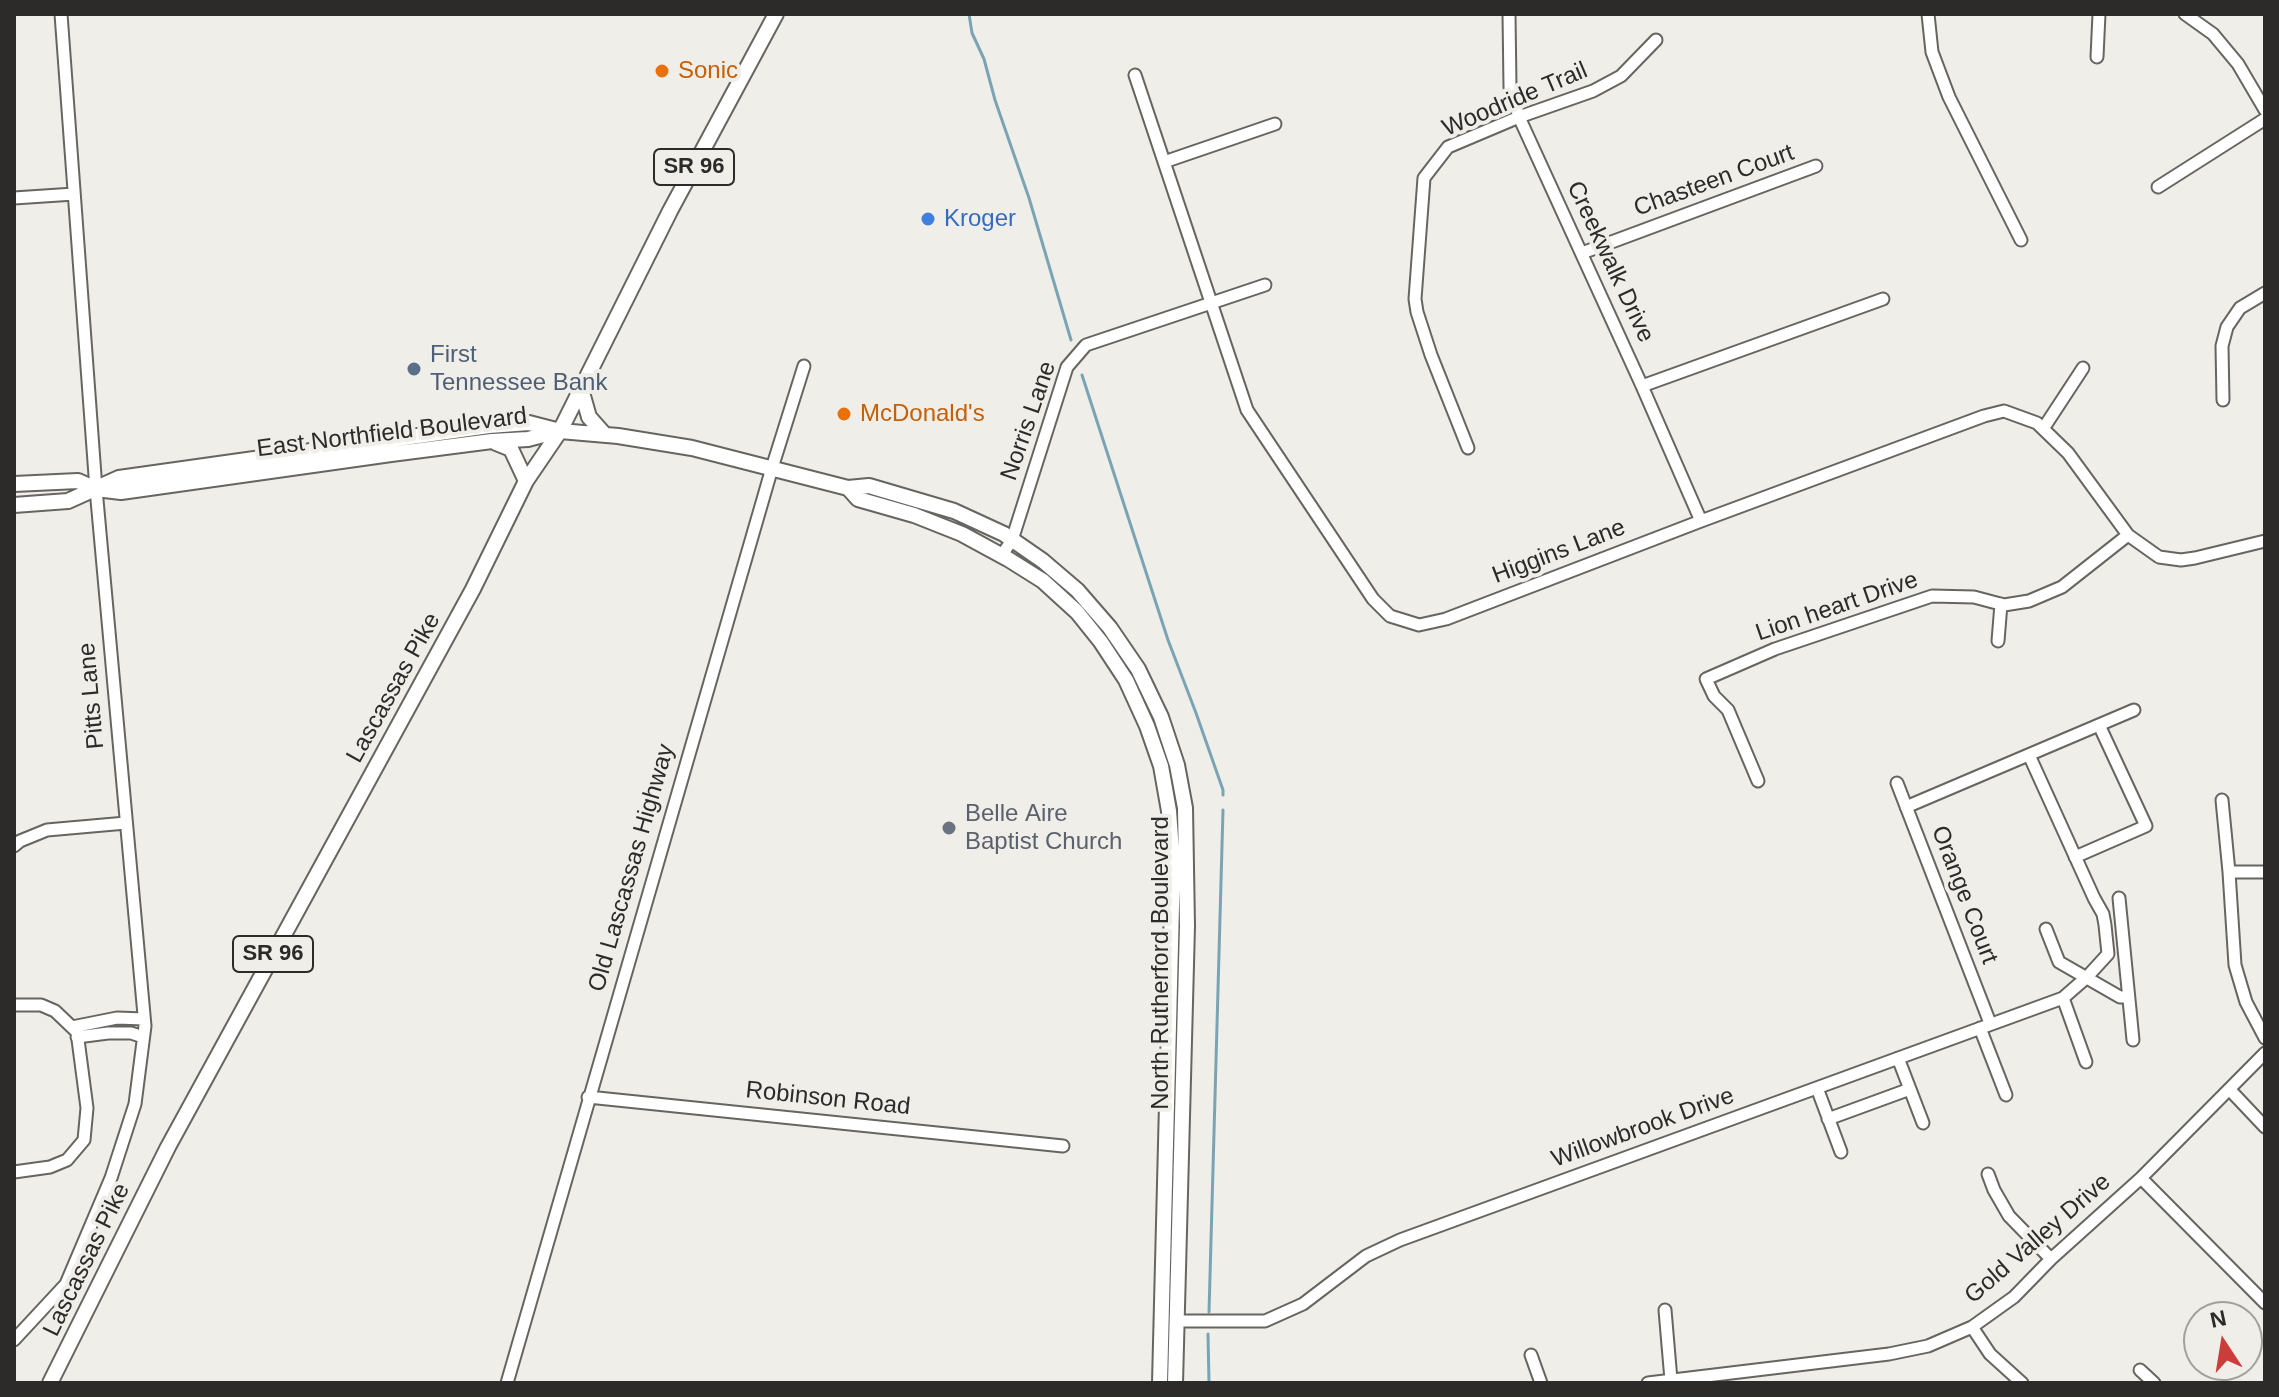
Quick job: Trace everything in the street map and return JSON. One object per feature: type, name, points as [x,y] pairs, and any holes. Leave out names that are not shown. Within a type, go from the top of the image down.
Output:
[{"type":"main road","name":"Lascassas Pike","points":[[50,1383],[168,1147],[473,589],[526,481],[560,431],[670,211],[776,14]]},
{"type":"main road","points":[[581,389],[589,417],[605,435]]},
{"type":"main road","name":"East Northfield Boulevard","points":[[14,484],[78,481],[96,489],[121,492],[242,467],[489,426],[529,423],[560,431]]},
{"type":"main road","name":"East Northfield Boulevard","points":[[242,467],[528,439],[560,431]]},
{"type":"main road","name":"North Rutherford Boulevard","points":[[560,431],[692,448],[848,488],[869,486],[954,511],[1012,540],[1077,590],[1110,628],[1138,669],[1161,717],[1177,765],[1185,808],[1187,926],[1175,1383]]},
{"type":"main road","points":[[492,441],[511,449],[526,481]]},
{"type":"main road","name":"North Rutherford Boulevard","points":[[848,488],[858,499],[962,534],[1043,581],[1077,612],[1126,680],[1161,766],[1169,811],[1173,865],[1160,1383]]},
{"type":"main road","name":"East Northfield Boulevard","points":[[14,505],[68,501],[96,489]]},
{"type":"street","name":"Pitts Lane","points":[[14,1340],[66,1284],[111,1178],[135,1104],[144,1019],[96,489],[61,14]]},
{"type":"street","name":"Creekwalk Drive","points":[[1509,14],[1510,87],[1519,117],[1701,521]]},
{"type":"street","points":[[1928,14],[1932,52],[1949,97],[2021,240]]},
{"type":"street","points":[[2097,57],[2099,14]]},
{"type":"street","points":[[2185,14],[2213,34],[2238,64],[2265,110]]},
{"type":"street","name":"Woodride Trail","points":[[1468,448],[1417,312],[1415,299],[1424,178],[1448,147],[1519,117],[1593,91],[1621,76],[1656,40]]},
{"type":"street","name":"Higgins Lane","points":[[1135,75],[1247,410],[1373,599],[1390,616],[1419,625],[1446,619],[1701,521],[2004,411],[2037,423],[2068,453],[2128,535],[2159,557],[2181,560],[2265,541]]},
{"type":"street","points":[[2158,187],[2265,119]]},
{"type":"street","points":[[1164,162],[1275,124]]},
{"type":"street","name":"Chasteen Court","points":[[1582,253],[1816,166]]},
{"type":"street","points":[[14,198],[74,194]]},
{"type":"street","name":"Norris Lane","points":[[1002,555],[1012,540],[1067,367],[1086,345],[1265,285]]},
{"type":"street","points":[[2223,400],[2222,346],[2227,327],[2240,308],[2265,293]]},
{"type":"street","points":[[1642,386],[1883,299]]},
{"type":"street","name":"Old Lascassas Highway","points":[[507,1383],[588,1097],[804,366]]},
{"type":"street","points":[[2043,429],[2083,368]]},
{"type":"street","name":"Lion heart Drive","points":[[1758,781],[1728,710],[1714,696],[1706,679],[1775,649],[1932,596],[1974,597],[2001,604],[2029,601],[2062,587],[2128,535]]},
{"type":"street","points":[[1998,641],[2001,604]]},
{"type":"street","points":[[1906,807],[2134,710]]},
{"type":"street","points":[[2029,755],[2075,857],[2146,826],[2099,725]]},
{"type":"street","name":"Orange Court","points":[[1897,783],[1985,1026],[2006,1095]]},
{"type":"street","points":[[2222,800],[2235,965],[2246,1002],[2265,1038]]},
{"type":"street","points":[[14,846],[47,830],[126,823]]},
{"type":"street","name":"Willowbrook Drive","points":[[1177,1321],[1265,1321],[1303,1304],[1366,1256],[1400,1240],[2063,998],[2108,954],[2103,914],[2075,857]]},
{"type":"street","points":[[2229,872],[2265,872]]},
{"type":"street","points":[[2119,898],[2133,1040]]},
{"type":"street","points":[[2046,929],[2059,962],[2120,997],[2128,997]]},
{"type":"street","points":[[2063,998],[2086,1062]]},
{"type":"street","points":[[14,1005],[41,1005],[55,1011],[75,1032],[87,1108],[84,1140],[67,1160],[50,1167],[14,1172]]},
{"type":"street","points":[[75,1032],[117,1018],[144,1019]]},
{"type":"street","points":[[75,1032],[131,1033],[143,1037]]},
{"type":"street","name":"Gold Valley Drive","points":[[1648,1383],[1889,1354],[1928,1346],[1972,1327],[2014,1297],[2051,1259],[2141,1178],[2265,1053]]},
{"type":"street","points":[[1898,1058],[1923,1123]]},
{"type":"street","points":[[1817,1088],[1841,1152]]},
{"type":"street","points":[[1828,1119],[1910,1089]]},
{"type":"street","points":[[2230,1090],[2265,1127]]},
{"type":"street","name":"Robinson Road","points":[[588,1097],[1063,1146]]},
{"type":"street","points":[[1988,1174],[2009,1216],[2051,1259]]},
{"type":"street","points":[[2141,1178],[2265,1303]]},
{"type":"street","points":[[1665,1310],[1671,1380]]},
{"type":"street","points":[[1972,1327],[1990,1354],[2022,1383]]},
{"type":"street","points":[[1531,1355],[1541,1383]]},
{"type":"street","points":[[2140,1370],[2154,1383]]},
{"type":"waterway","points":[[969,14],[972,33],[984,59],[1029,198],[1071,340]]},
{"type":"waterway","points":[[1082,375],[1168,640],[1223,795]]},
{"type":"waterway","points":[[1209,1312],[1223,810]]},
{"type":"waterway","points":[[1208,1334],[1209,1383]]},
{"type":"place","name":"Sonic","points":[[662,71]]},
{"type":"place","name":"Kroger","points":[[928,219]]},
{"type":"place","name":"First Tennessee Bank","points":[[414,369]]},
{"type":"place","name":"McDonald's","points":[[844,414]]},
{"type":"place","name":"Belle Aire Baptist Church","points":[[949,828]]}]
